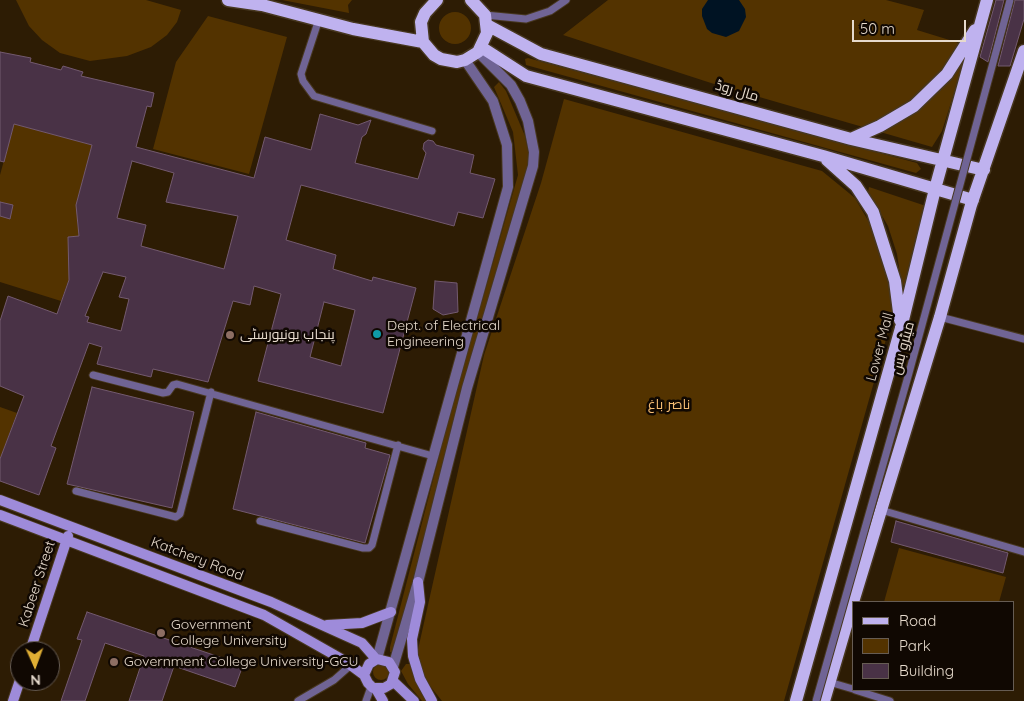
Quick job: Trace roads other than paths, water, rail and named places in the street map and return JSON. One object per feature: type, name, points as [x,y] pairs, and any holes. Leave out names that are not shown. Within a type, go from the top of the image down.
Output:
[{"type":"main road","points":[[228,0],[262,5],[353,29],[423,42]]},
{"type":"main road","points":[[438,0],[428,9],[421,22],[423,42],[428,49],[441,59],[457,62],[465,60],[480,50],[485,40],[481,9]]},
{"type":"main road","name":"Lower Mall","points":[[796,701],[901,328],[935,189],[987,0]]},
{"type":"main road","name":"مال روڈ","points":[[481,9],[541,54],[850,139],[984,170]]},
{"type":"main road","points":[[850,139],[880,126],[914,106],[947,74],[981,20]]},
{"type":"main road","points":[[480,50],[526,76],[823,156],[972,200]]},
{"type":"main road","points":[[853,601],[940,317],[972,200],[1023,56]]},
{"type":"main road","points":[[823,156],[856,186],[873,212],[895,281],[901,328]]},
{"type":"main road","name":"Katchery Road","points":[[0,500],[271,602],[362,643],[376,659]]},
{"type":"main road","points":[[0,515],[160,574],[264,615],[351,665],[364,675],[382,701]]},
{"type":"main road","name":"Kabeer Street","points":[[33,641],[70,526]]},
{"type":"main road","points":[[418,582],[420,602],[412,639],[420,679],[432,701]]},
{"type":"main road","points":[[824,701],[852,605]]},
{"type":"main road","points":[[324,625],[362,623],[390,612]]},
{"type":"main road","points":[[364,675],[366,667],[376,659],[386,660],[393,667],[393,681],[387,687],[373,688]]},
{"type":"main road","points":[[393,681],[414,701]]},
{"type":"street","points":[[393,667],[418,582],[467,388],[533,166],[534,152],[528,121],[520,102],[511,85],[480,50]]},
{"type":"street","points":[[376,659],[508,187],[507,145],[492,101],[465,60]]},
{"type":"lane","points":[[481,9],[526,19],[550,11],[566,0]]},
{"type":"lane","name":"میٹرو بس","points":[[816,701],[957,200],[1010,0]]},
{"type":"lane","points":[[319,20],[301,74],[303,81],[314,96],[432,131]]},
{"type":"lane","points":[[940,317],[1024,339]]},
{"type":"lane","points":[[93,375],[163,393],[168,392],[173,385],[178,384],[212,392],[434,456]]},
{"type":"lane","points":[[76,491],[176,517],[180,514],[212,392]]},
{"type":"lane","points":[[260,521],[369,548],[398,445]]},
{"type":"lane","points":[[881,510],[1024,552]]},
{"type":"lane","points":[[298,701],[328,685],[351,665]]},
{"type":"lane","points":[[829,682],[852,688]]},
{"type":"lane","points":[[366,701],[373,688]]},
{"type":"lane","points":[[860,691],[890,701]]},
{"type":"water","points":[[708,0],[739,0],[745,9],[746,17],[739,31],[726,37],[712,33],[707,29],[702,16],[702,9]]},
{"type":"place","name":"Dept. of Electrical Engineering","points":[[377,334]]},
{"type":"place","name":"پنجاب یونیورسٹی","points":[[230,335]]},
{"type":"place","name":"Government College University","points":[[161,633]]},
{"type":"place","name":"Government College University-GCU","points":[[114,662]]},
{"type":"park label","name":"ناصر باغ","points":[[669,405]]}]
